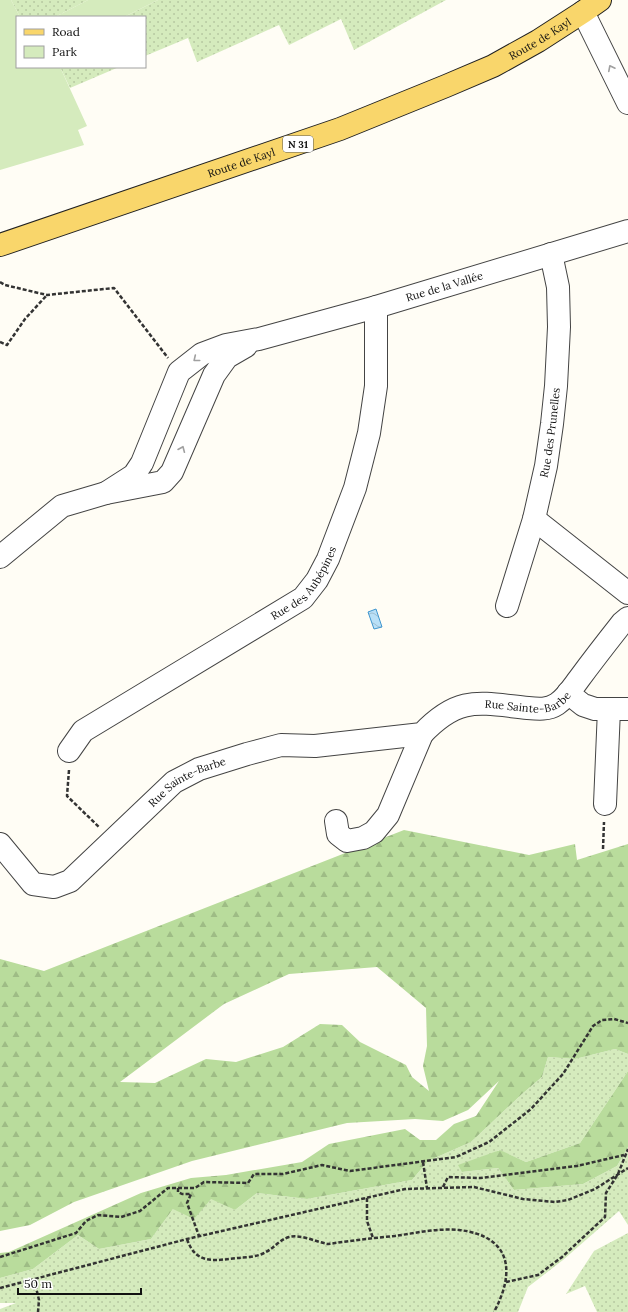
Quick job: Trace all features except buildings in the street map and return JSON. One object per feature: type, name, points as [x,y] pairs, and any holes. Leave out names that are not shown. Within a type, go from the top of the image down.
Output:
[{"type":"main road","name":"Route de Kayl","points":[[0,245],[340,129],[493,66],[538,41],[591,6]]},
{"type":"street","name":"Route de Kayl","points":[[591,6],[628,103]]},
{"type":"street","name":"Rue de la Vallée","points":[[106,493],[134,475],[142,463],[177,378],[202,354],[226,345],[259,339],[376,307],[628,231]]},
{"type":"street","name":"Rue des Prunelles","points":[[507,606],[534,519],[546,466],[552,424],[556,386],[559,327],[558,287],[551,254]]},
{"type":"street","name":"Rue des Aubépines","points":[[69,752],[82,731],[303,598],[317,580],[328,558],[355,488],[369,433],[376,386],[376,307]]},
{"type":"street","name":"Rue de la Vallée","points":[[0,557],[62,506],[106,493],[163,482],[172,472],[214,375],[227,356],[259,339]]},
{"type":"street","points":[[177,378],[188,378],[199,383],[207,390]]},
{"type":"street","points":[[142,463],[147,473],[153,479],[163,482]]},
{"type":"street","points":[[534,519],[628,593]]},
{"type":"street","name":"Rue Sainte-Barbe","points":[[336,821],[338,834],[347,841],[363,838],[374,832],[388,815],[422,734],[433,723],[448,712],[463,705],[480,704],[543,709],[557,704],[568,693],[622,623],[628,618]]},
{"type":"street","points":[[568,693],[583,704],[595,709],[618,709],[605,804]]},
{"type":"street","name":"Rue Sainte-Barbe","points":[[0,844],[33,884],[54,887],[70,882],[174,782],[198,768],[281,745],[315,746],[422,734]]},
{"type":"path","points":[[0,282],[5,285],[48,294],[114,288],[177,378]]},
{"type":"path","points":[[0,342],[7,345],[25,319],[48,294]]},
{"type":"path","points":[[69,752],[68,796],[112,840]]},
{"type":"path","points":[[603,848],[605,804]]},
{"type":"path","points":[[0,1257],[76,1233],[86,1221],[98,1215],[121,1217],[140,1211],[168,1188],[196,1188],[204,1182],[248,1183],[254,1174],[283,1174],[322,1165],[350,1171],[456,1157],[490,1142],[531,1109],[564,1074],[593,1026],[602,1020],[614,1019],[628,1023]]},
{"type":"path","points":[[506,1282],[538,1275],[562,1257],[605,1217],[606,1193],[618,1174],[628,1149]]},
{"type":"path","points":[[443,1187],[448,1177],[480,1178],[569,1167],[625,1155]]},
{"type":"path","points":[[423,1162],[427,1188]]},
{"type":"path","points":[[0,1288],[187,1238],[405,1189],[474,1187],[523,1199],[555,1202],[568,1200],[595,1189],[628,1168]]},
{"type":"path","points":[[178,1188],[178,1192],[182,1194],[191,1194],[187,1203],[199,1236]]},
{"type":"path","points":[[367,1198],[367,1221],[373,1238]]},
{"type":"path","points":[[187,1238],[190,1247],[199,1256],[211,1261],[255,1256],[266,1252],[276,1243],[289,1236],[304,1237],[328,1244],[438,1230],[458,1230],[479,1234],[494,1242],[502,1252],[507,1266],[506,1282],[500,1302],[494,1312]]},
{"type":"path","points":[[34,1279],[39,1300],[38,1312]]},
{"type":"green space","points":[[0,0],[11,0],[19,16],[16,16],[16,68],[60,68],[87,126],[78,130],[84,145],[0,170]]},
{"type":"green space","points":[[11,0],[88,0],[57,16],[19,16]]},
{"type":"green space","points":[[88,0],[158,0],[126,16],[57,16]]},
{"type":"green space","points":[[158,0],[446,0],[354,50],[341,19],[289,45],[279,25],[197,62],[188,38],[146,56],[146,16],[126,16]]},
{"type":"green space","points":[[60,68],[117,68],[70,88]]},
{"type":"green space","points":[[404,830],[529,855],[575,844],[577,860],[628,844],[628,1054],[615,1049],[575,1059],[548,1057],[542,1077],[471,1142],[428,1161],[412,1180],[307,1199],[257,1193],[235,1210],[211,1199],[194,1219],[173,1209],[151,1239],[99,1249],[78,1235],[33,1269],[0,1278],[0,1253],[9,1252],[141,1193],[191,1178],[226,1175],[302,1162],[329,1144],[405,1129],[420,1140],[436,1140],[454,1124],[476,1116],[499,1081],[468,1110],[443,1121],[415,1119],[347,1123],[192,1161],[74,1202],[30,1225],[0,1231],[0,959],[44,971]],"holes":[[[377,967],[426,1008],[427,1046],[423,1066],[429,1091],[412,1077],[406,1065],[360,1042],[342,1025],[320,1024],[283,1047],[236,1062],[206,1059],[155,1083],[120,1082],[224,1004],[289,974]]]},
{"type":"green space","points":[[615,1049],[628,1054],[628,1071],[580,1143],[526,1162],[499,1150],[462,1172],[498,1168],[514,1190],[583,1184],[617,1166],[628,1147],[628,1225],[619,1211],[563,1260],[528,1287],[518,1312],[0,1312],[0,1309],[16,1303],[0,1303],[0,1278],[33,1269],[78,1235],[99,1249],[151,1239],[173,1209],[211,1198],[235,1210],[257,1193],[307,1199],[412,1180],[428,1161],[471,1142],[542,1077],[548,1057],[575,1059]]},
{"type":"green space","points":[[628,1071],[628,1147],[617,1166],[583,1184],[514,1190],[498,1168],[462,1172],[458,1165],[500,1150],[526,1162],[580,1143]]},
{"type":"green space","points":[[628,1233],[628,1312],[597,1312],[585,1286],[566,1294],[594,1251]]},
{"type":"water","points":[[376,609],[382,627],[374,629],[368,612]]}]
